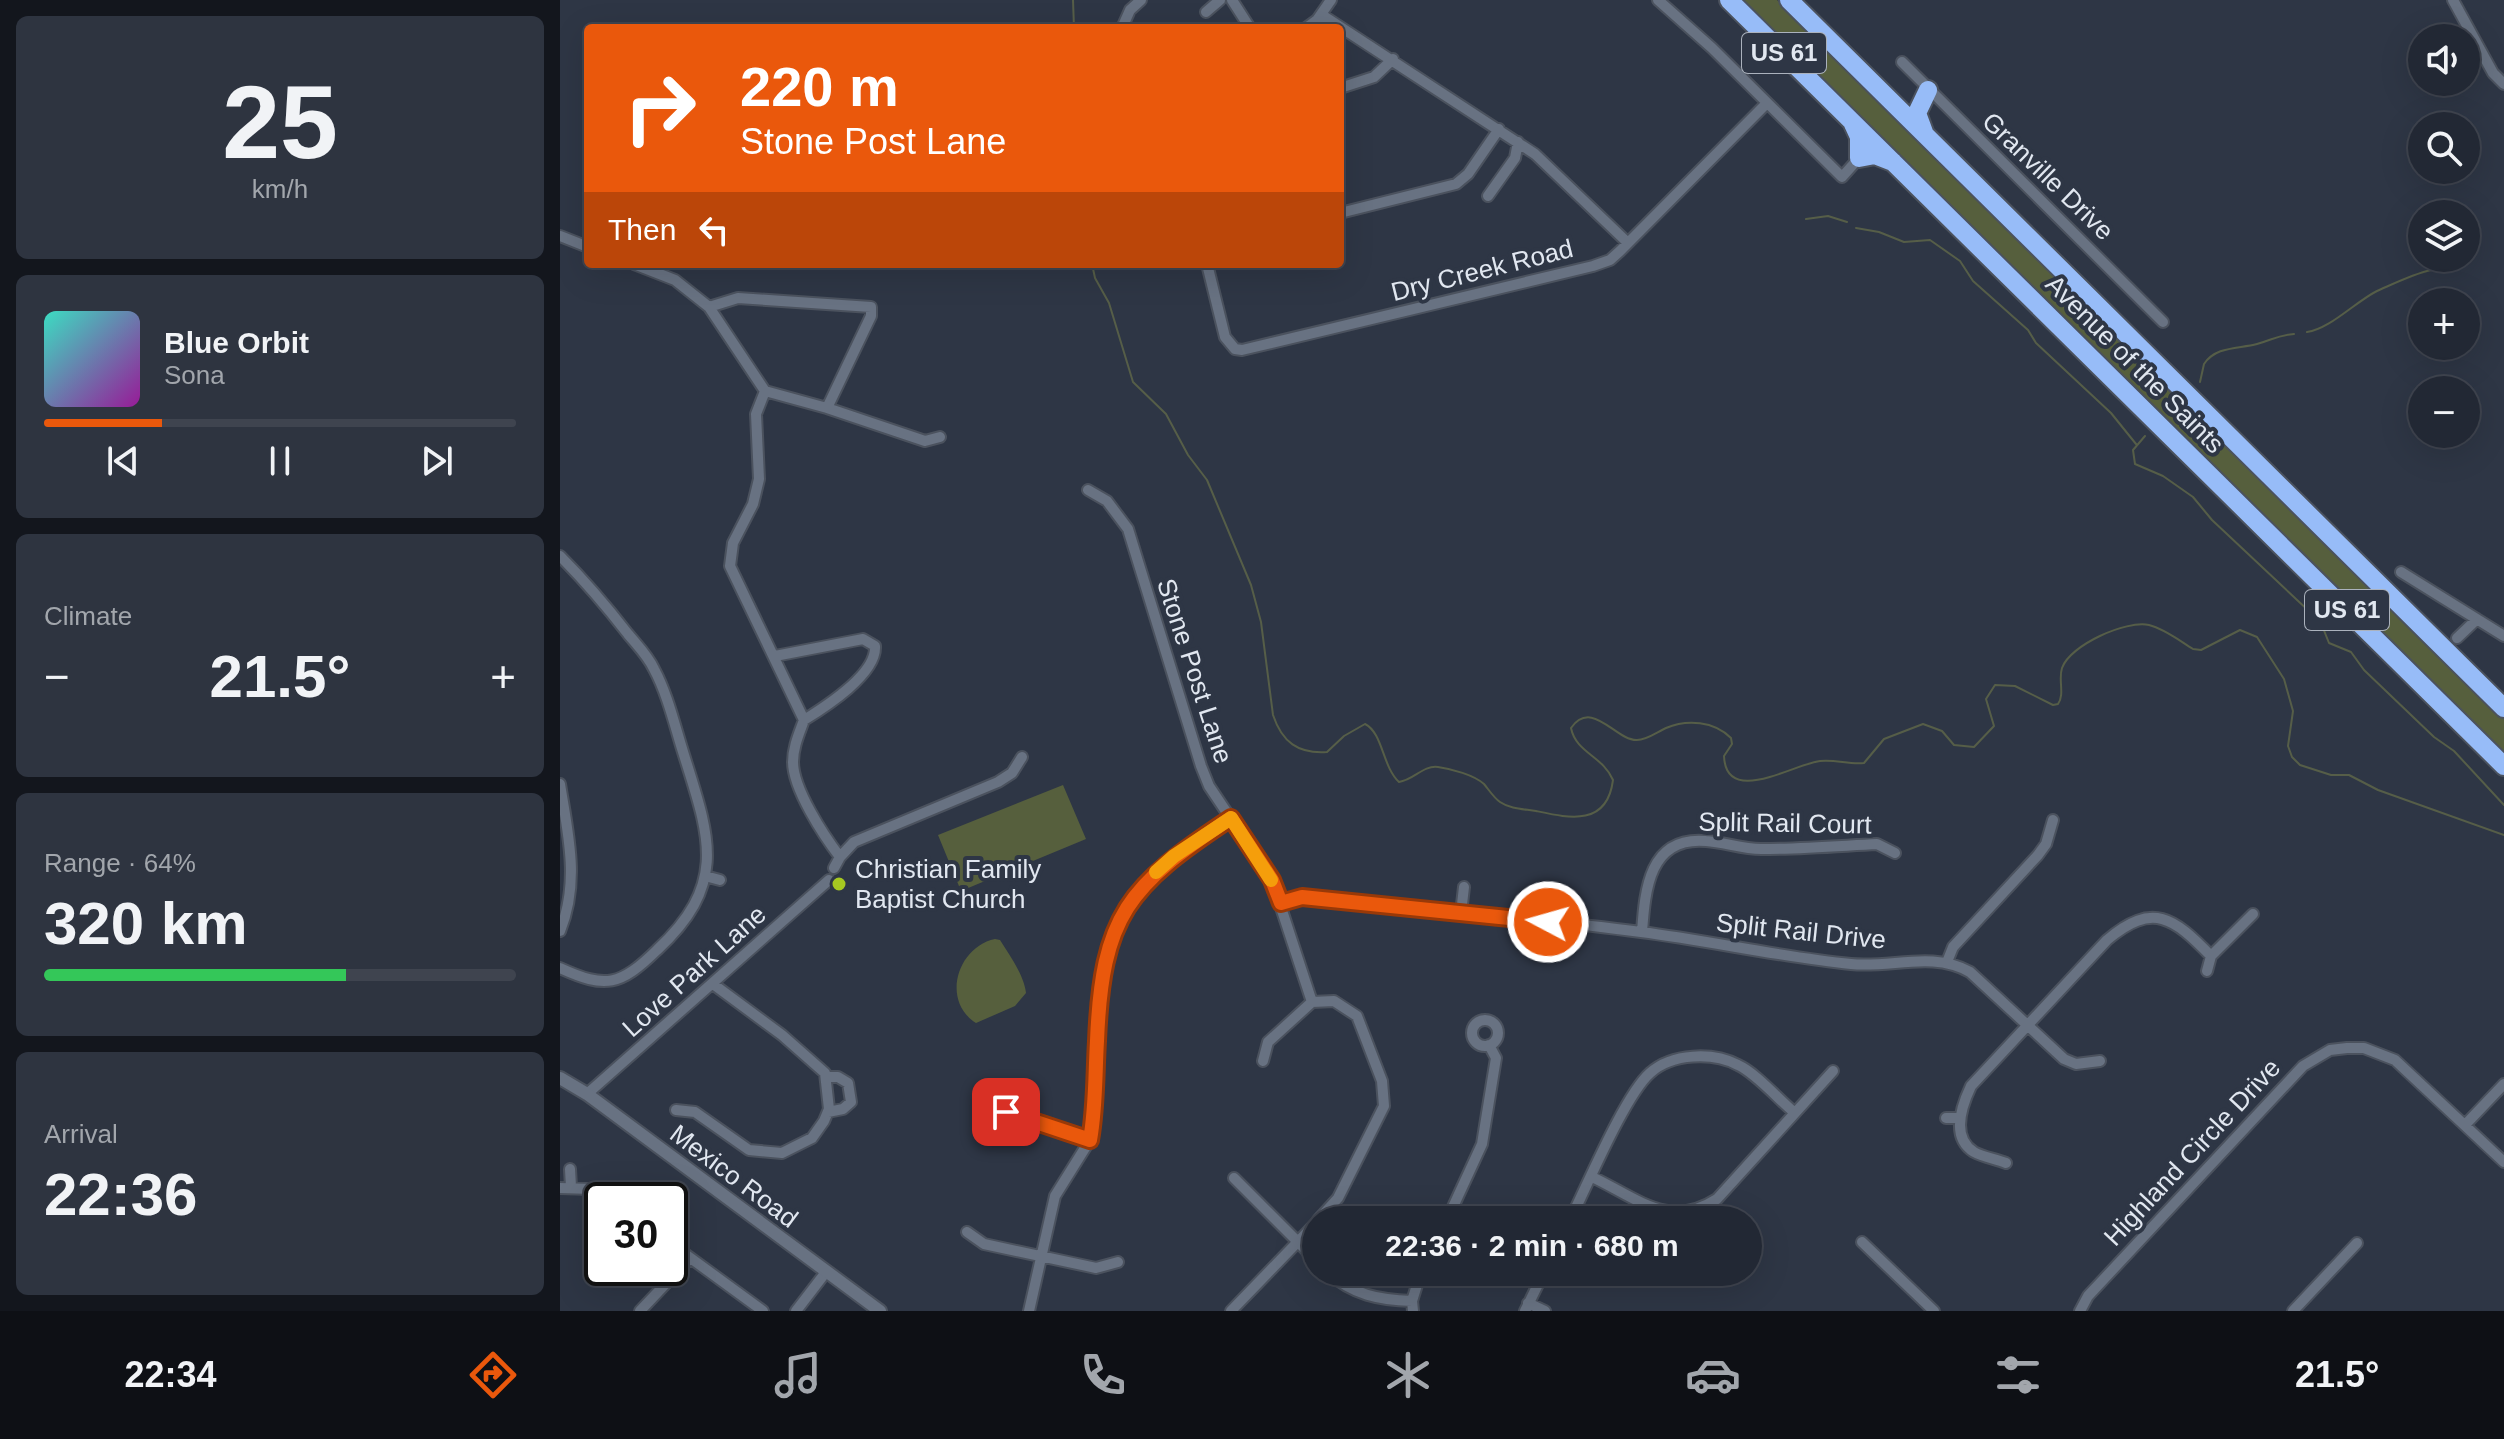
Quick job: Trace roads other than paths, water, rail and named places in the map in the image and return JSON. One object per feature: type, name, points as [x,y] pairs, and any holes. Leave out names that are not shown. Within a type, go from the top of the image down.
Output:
[{"type":"highway","name":"Avenue of the Saints","points":[[1729,0],[2504,766]]},
{"type":"highway","name":"Avenue of the Saints","points":[[1789,0],[2504,708]]},
{"type":"highway","points":[[1882,92],[1907,99],[1928,90]]},
{"type":"highway","points":[[1926,135],[1917,113],[1928,90]]},
{"type":"highway","points":[[1850,118],[1859,137],[1859,158],[1875,155],[1895,163]]},
{"type":"highway","points":[[2425,629],[2447,638],[2457,638],[2455,646],[2463,667]]},
{"type":"street","points":[[1124,24],[1130,10],[1141,0]]},
{"type":"street","points":[[1206,12],[1220,0]]},
{"type":"street","points":[[1232,0],[1247,24]]},
{"type":"street","points":[[1311,24],[1322,15],[1331,0]]},
{"type":"street","points":[[1658,0],[1842,177],[1859,158]]},
{"type":"street","points":[[2453,0],[2493,73],[2504,84]]},
{"type":"street","points":[[1322,15],[1337,24]]},
{"type":"street","points":[[1344,29],[1548,164],[1628,243]]},
{"type":"street","points":[[1344,87],[1374,77],[1393,59]]},
{"type":"street","name":"Granville Drive","points":[[1902,62],[2163,322]]},
{"type":"street","name":"Dry Creek Road","points":[[1208,268],[1225,337],[1235,349],[1242,350],[1593,266],[1610,260],[1767,103]]},
{"type":"street","points":[[1344,212],[1456,184],[1468,174],[1499,129]]},
{"type":"street","points":[[1488,196],[1515,158],[1518,142]]},
{"type":"street","points":[[560,236],[584,245]]},
{"type":"street","points":[[644,268],[675,280],[709,307],[765,391],[925,441],[940,437]]},
{"type":"street","points":[[709,307],[738,298],[871,307],[871,316],[827,408]]},
{"type":"street","points":[[765,391],[756,414],[759,479],[753,504],[729,558],[730,566],[804,720]]},
{"type":"street","name":"Stone Post Lane","points":[[1088,490],[1107,501],[1128,529],[1201,766],[1209,786],[1272,880],[1312,1002]]},
{"type":"street","points":[[560,556],[591,586],[654,669],[706,825],[708,866],[702,890],[679,930],[646,961],[608,987],[560,968]]},
{"type":"street","points":[[2401,572],[2504,636]]},
{"type":"street","points":[[2457,638],[2477,619]]},
{"type":"street","points":[[775,656],[863,639],[875,646],[876,656],[868,668],[833,702],[804,720],[794,749],[793,773],[825,838],[840,857]]},
{"type":"street","points":[[834,868],[854,842],[998,782],[1012,773],[1022,757]]},
{"type":"street","points":[[560,784],[574,871],[567,915],[560,931]]},
{"type":"street","points":[[1029,1311],[1055,1196],[1090,1140],[1100,982],[1109,944],[1124,913],[1145,883],[1174,856],[1231,818]]},
{"type":"street","points":[[2053,820],[2046,844],[2038,855],[1953,947],[1947,962],[1970,972],[2064,1059],[2076,1064],[2100,1061]]},
{"type":"street","name":"Split Rail Court","points":[[1642,932],[1648,875],[1661,857],[1684,843],[1704,840],[1757,849],[1877,844],[1895,853]]},
{"type":"street","points":[[705,876],[720,880]]},
{"type":"street","name":"Love Park Lane","points":[[587,1094],[829,880]]},
{"type":"street","points":[[1461,913],[1464,887]]},
{"type":"street","name":"Split Rail Drive","points":[[1281,903],[1302,897],[1642,932],[1854,965],[1947,962]]},
{"type":"street","points":[[2207,971],[2211,956],[2253,914]]},
{"type":"street","points":[[2006,1163],[1975,1152],[1965,1143],[1960,1118],[1971,1086],[2123,926],[2144,919],[2165,919],[2182,926],[2211,956]]},
{"type":"street","points":[[676,1110],[695,1112],[743,1146],[765,1153],[782,1153],[799,1147],[812,1138],[828,1112],[826,1077],[817,1065],[713,984]]},
{"type":"street","points":[[1263,1061],[1268,1042],[1312,1002],[1334,1001],[1357,1016],[1382,1081],[1384,1106],[1338,1198],[1331,1206]]},
{"type":"street","points":[[1453,1206],[1482,1144],[1496,1058],[1489,1045]]},
{"type":"street","name":"Highland Circle Drive","points":[[2080,1311],[2088,1296],[2303,1066],[2330,1050],[2364,1048],[2395,1060],[2504,1162]]},
{"type":"street","points":[[1577,1206],[1634,1093],[1651,1072],[1676,1059],[1706,1056],[1739,1065],[1795,1113]]},
{"type":"street","points":[[1706,1206],[1717,1199],[1833,1071]]},
{"type":"street","points":[[826,1077],[838,1077],[848,1083],[852,1095],[851,1102],[843,1109],[828,1112]]},
{"type":"street","name":"Mexico Road","points":[[560,1078],[587,1094],[880,1311]]},
{"type":"street","points":[[2465,1125],[2504,1084]]},
{"type":"street","points":[[981,1103],[1090,1140]]},
{"type":"street","points":[[1946,1118],[1960,1118]]},
{"type":"street","points":[[565,1187],[570,1169]]},
{"type":"street","points":[[1592,1177],[1652,1206]]},
{"type":"street","points":[[1234,1178],[1302,1247]]},
{"type":"street","points":[[967,1232],[984,1244],[1096,1268],[1118,1262]]},
{"type":"street","points":[[1231,1311],[1302,1238]]},
{"type":"street","points":[[1862,1242],[1934,1311]]},
{"type":"street","points":[[2293,1311],[2357,1243]]},
{"type":"street","points":[[640,1311],[690,1258],[763,1311]]},
{"type":"street","points":[[796,1311],[826,1272]]},
{"type":"street","points":[[1348,1286],[1367,1296],[1412,1306],[1417,1286]]},
{"type":"street","points":[[1537,1286],[1527,1307],[1545,1311]]},
{"type":"waterway","points":[[1073,0],[1074,24]]},
{"type":"waterway","points":[[1806,219],[1828,216],[1847,222]]},
{"type":"waterway","points":[[1856,228],[1879,232],[1904,242],[1930,240],[1960,261],[1973,281],[2028,330],[2036,343],[2111,413],[2136,444]]},
{"type":"waterway","points":[[1093,268],[1109,303],[1133,382],[1166,414],[1188,455],[1207,480],[1251,585],[1261,622],[1273,715],[1286,739],[1300,748],[1327,752],[1344,736],[1365,724],[1376,735],[1399,782],[1428,768],[1444,768],[1480,781],[1508,806],[1561,816],[1585,816],[1603,806],[1613,780],[1603,765],[1574,736],[1571,728],[1587,717],[1604,723],[1629,739],[1637,740],[1683,723],[1700,723],[1717,728],[1731,738],[1732,744],[1724,756],[1728,771],[1736,779],[1748,781],[1820,761],[1864,763],[1884,739],[1923,724],[1942,731],[1954,745],[1974,747],[1994,726],[1986,699],[1995,685],[2015,686],[2053,705],[2058,704],[2061,673],[2067,659],[2087,643],[2113,630],[2149,625],[2167,632],[2193,649],[2201,650],[2240,630],[2257,637],[2284,679],[2293,711],[2288,746],[2292,757],[2300,765],[2331,775],[2349,775],[2378,790],[2504,835]]},
{"type":"waterway","points":[[2307,332],[2325,326],[2377,291],[2425,272]]},
{"type":"waterway","points":[[2200,382],[2204,364],[2215,354],[2294,334]]},
{"type":"waterway","points":[[2145,436],[2133,450],[2135,464],[2163,476],[2193,497],[2212,520],[2311,613],[2323,628],[2329,643],[2351,652],[2364,670],[2434,737],[2454,751],[2504,805]]},
{"type":"place","name":"Christian Family Baptist Church","points":[[839,884]]}]
